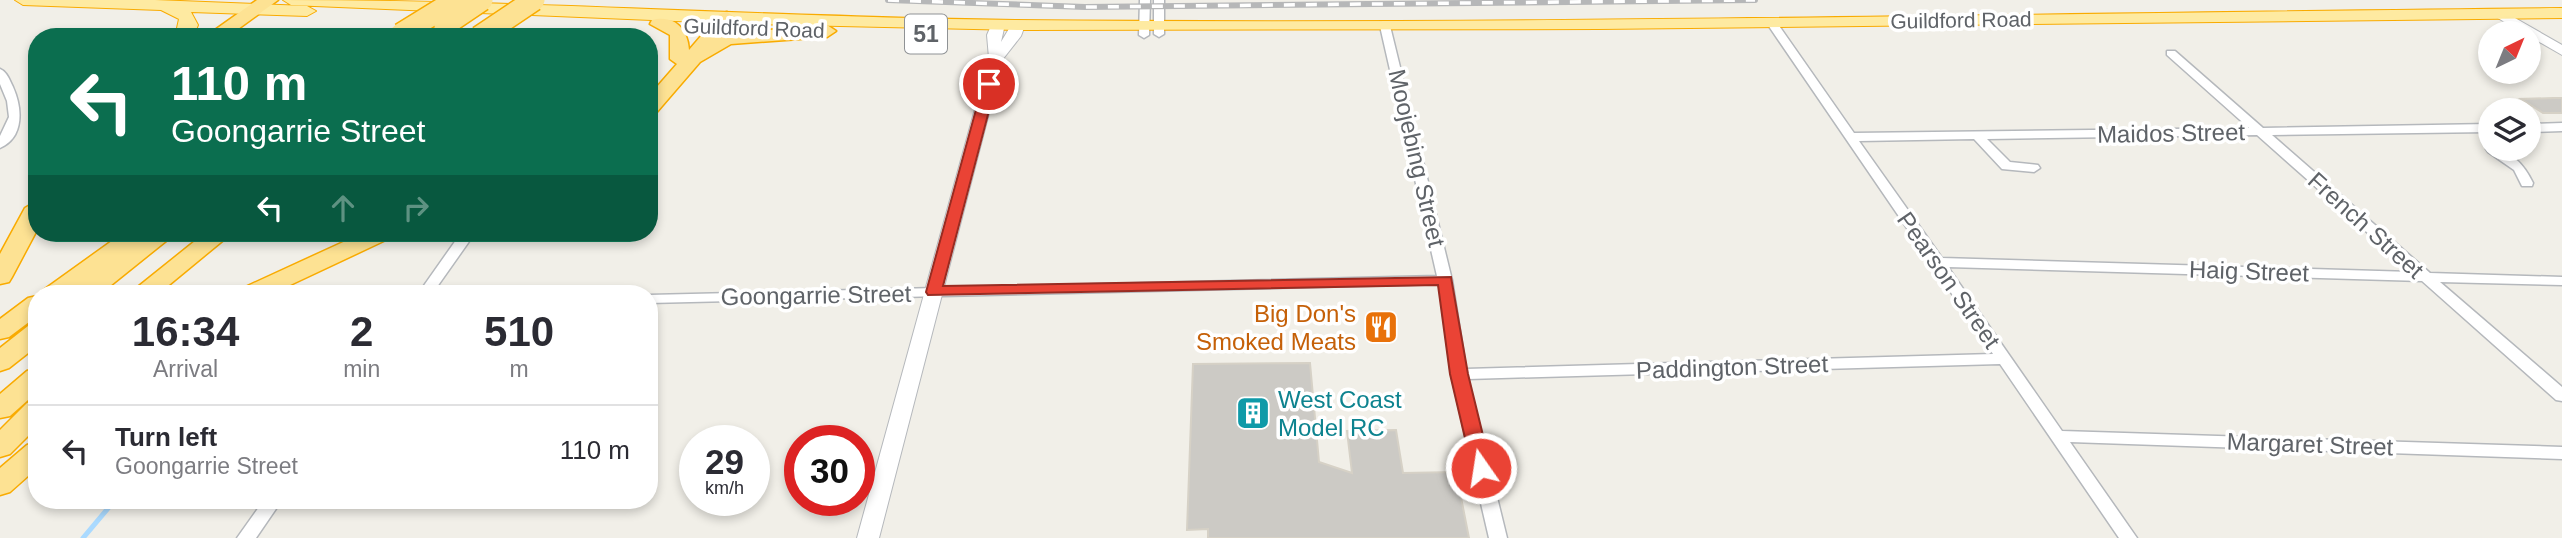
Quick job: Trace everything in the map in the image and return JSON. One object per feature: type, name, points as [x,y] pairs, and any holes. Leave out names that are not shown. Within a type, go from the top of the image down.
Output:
[{"type":"highway","name":"Guildford Road","points":[[23,0],[254,4],[320,12],[659,24],[717,22],[827,31],[1328,31],[1359,26],[2562,13]]},
{"type":"highway","name":"Guildford Road","points":[[291,0],[717,22],[996,30]]},
{"type":"highway","points":[[410,28],[456,0]]},
{"type":"highway","points":[[441,28],[482,0]]},
{"type":"highway","points":[[492,28],[534,0]]},
{"type":"highway","points":[[511,28],[552,0]]},
{"type":"highway","points":[[148,4],[186,14],[190,24],[188,28]]},
{"type":"highway","points":[[225,28],[254,4]]},
{"type":"highway","points":[[213,28],[254,4]]},
{"type":"highway","points":[[235,28],[249,22],[320,12]]},
{"type":"highway","points":[[658,97],[717,22]]},
{"type":"highway","points":[[659,24],[674,29],[679,34],[687,58]]},
{"type":"highway","points":[[658,82],[687,58],[727,39],[827,31]]},
{"type":"highway","points":[[0,277],[28,225]]},
{"type":"highway","points":[[64,285],[125,242]]},
{"type":"highway","points":[[96,285],[152,242]]},
{"type":"highway","points":[[154,285],[208,242]]},
{"type":"highway","points":[[171,285],[218,242]]},
{"type":"highway","points":[[269,285],[363,242]]},
{"type":"highway","points":[[0,331],[28,318]]},
{"type":"highway","points":[[0,362],[28,322]]},
{"type":"highway","points":[[0,409],[28,385]]},
{"type":"highway","points":[[0,447],[28,419]]},
{"type":"highway","points":[[0,484],[28,460]]},
{"type":"street","points":[[1145,0],[1151,29]]},
{"type":"street","points":[[1151,29],[1159,0]]},
{"type":"street","points":[[2501,14],[2562,51]]},
{"type":"street","name":"Pearson Street","points":[[1771,22],[2128,538]]},
{"type":"street","name":"Moojebing Street","points":[[1385,26],[1445,280],[1459,374],[1498,538]]},
{"type":"street","points":[[868,538],[996,58],[996,30]]},
{"type":"street","points":[[996,58],[1016,30]]},
{"type":"street","name":"French Street","points":[[2171,53],[2562,396]]},
{"type":"street","points":[[0,72],[16,109],[16,124],[0,144]]},
{"type":"street","points":[[2541,128],[2562,127]]},
{"type":"street","points":[[2465,128],[2478,138]]},
{"type":"street","name":"Maidos Street","points":[[1851,137],[2478,128]]},
{"type":"street","points":[[1977,135],[2006,166],[2034,168]]},
{"type":"street","points":[[2509,161],[2519,168],[2527,183]]},
{"type":"street","points":[[431,285],[462,242]]},
{"type":"street","name":"Haig Street","points":[[1936,262],[2562,281]]},
{"type":"street","name":"Goongarrie Street","points":[[658,299],[1445,280]]},
{"type":"street","name":"Paddington Street","points":[[1459,374],[2004,359]]},
{"type":"street","name":"Margaret Street","points":[[2057,436],[2562,453]]},
{"type":"street","points":[[246,538],[267,509]]},
{"type":"building","points":[[2562,98],[2562,113],[2541,112],[2541,99]]},
{"type":"building","name":"West Coast Model RC","points":[[1310,363],[1319,462],[1352,473],[1347,431],[1396,430],[1403,473],[1456,472],[1469,538],[1208,538],[1208,529],[1187,530],[1193,364]]},
{"type":"waterway","points":[[83,538],[107,509]]},
{"type":"railway","points":[[888,0],[1085,7],[1755,0]]},
{"type":"place","name":"Big Don's Smoked Meats","points":[[1381,327]]},
{"type":"place","name":"West Coast Model RC","points":[[1253,413]]},
{"type":"route","points":[[989,84],[934,292],[1445,280],[1459,374],[1481,468]]}]
